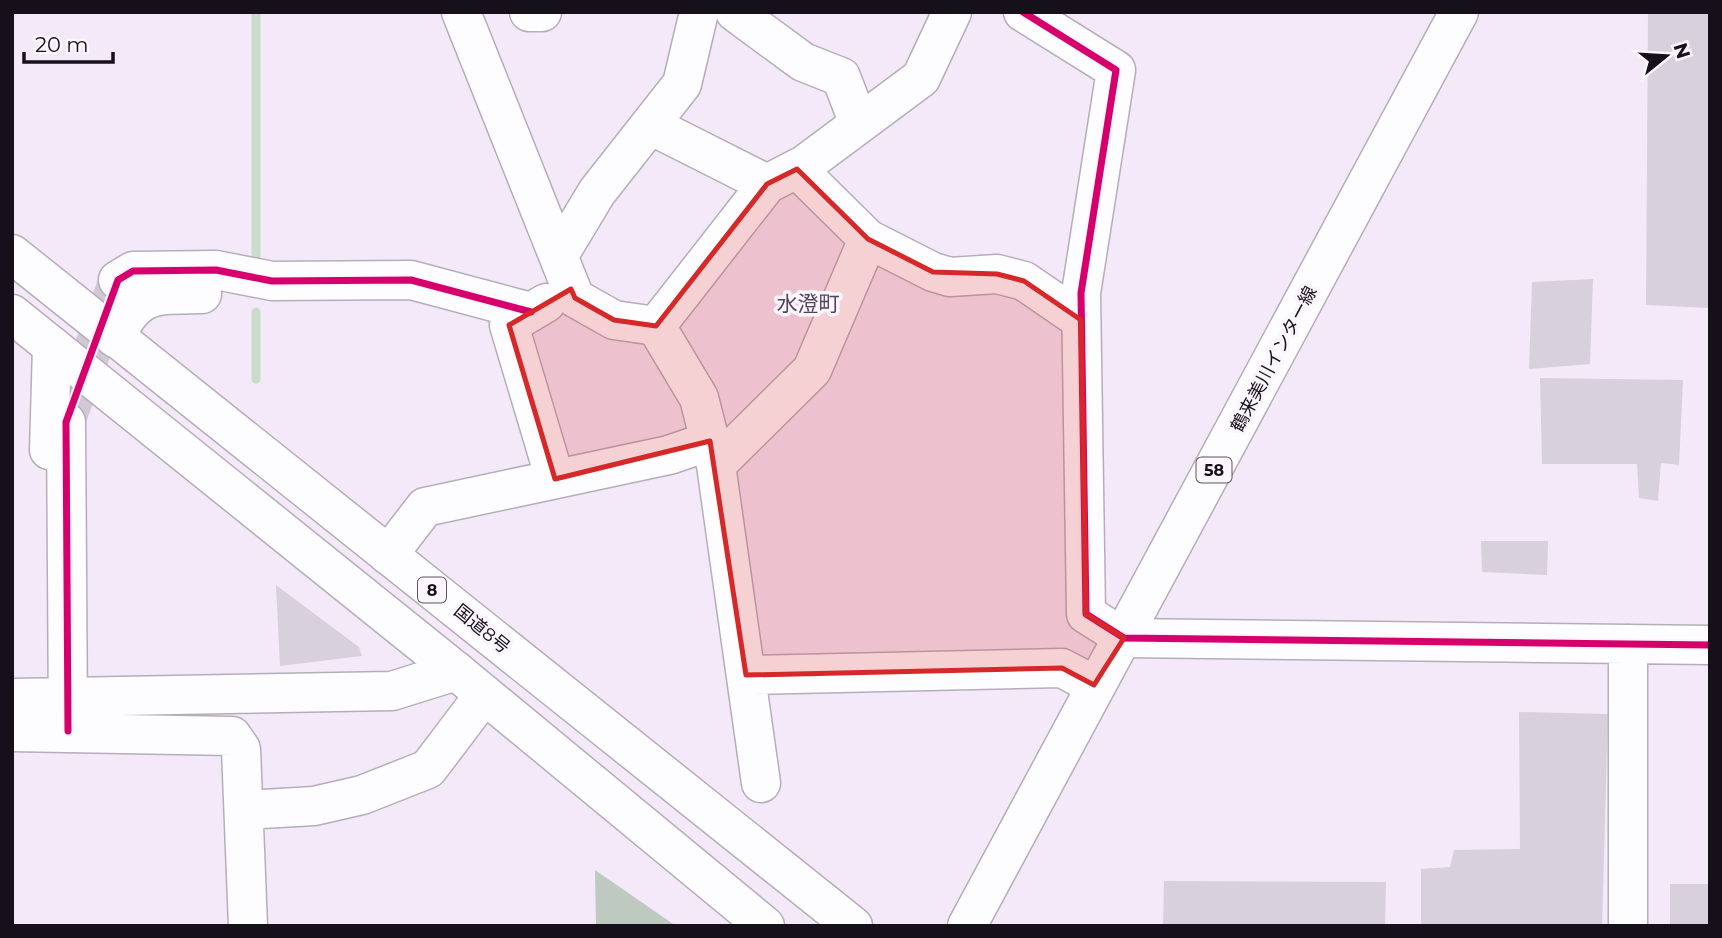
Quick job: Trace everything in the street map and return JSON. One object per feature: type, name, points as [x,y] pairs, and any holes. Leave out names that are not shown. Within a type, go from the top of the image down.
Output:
[{"type":"main road","points":[[461,12],[575,298],[614,320],[656,326]]},
{"type":"main road","points":[[528,12],[542,12]]},
{"type":"main road","points":[[555,479],[509,325],[531,312],[565,272],[597,192],[682,84],[699,12]]},
{"type":"main road","points":[[735,12],[803,62],[841,77],[859,124]]},
{"type":"main road","points":[[656,326],[782,177],[921,78],[952,12]]},
{"type":"main road","points":[[1023,12],[1116,70],[1081,293],[1086,614],[1124,638],[1710,645]]},
{"type":"main road","name":"鶴来美川インター線","points":[[967,926],[1094,685],[1124,638],[1459,12]]},
{"type":"main road","points":[[650,125],[782,177],[868,239],[942,275],[997,274],[1024,282],[1082,320]]},
{"type":"main road","points":[[388,555],[425,507],[669,455],[713,453],[812,370],[868,239]]},
{"type":"main road","name":"国道8号","points":[[12,254],[852,926]]},
{"type":"main road","points":[[118,280],[133,271],[216,270],[272,281],[411,280],[531,312]]},
{"type":"main road","points":[[115,338],[127,313],[155,295],[238,293],[272,281]]},
{"type":"main road","points":[[12,314],[470,683],[765,926]]},
{"type":"main road","points":[[656,326],[699,398],[713,453],[761,783]]},
{"type":"main road","points":[[52,346],[45,577],[67,611]]},
{"type":"main road","points":[[66,422],[68,714]]},
{"type":"main road","points":[[1628,644],[1628,926]]},
{"type":"main road","points":[[746,676],[1062,667],[1094,685]]},
{"type":"main road","points":[[12,732],[68,714],[470,683]]},
{"type":"main road","points":[[245,810],[314,806],[362,795],[428,769],[470,683]]},
{"type":"main road","points":[[12,698],[68,714],[232,736],[241,750],[248,926]]},
{"type":"highlighted area","points":[[797,169],[868,239],[933,272],[997,274],[1024,281],[1081,320],[1086,614],[1124,638],[1094,685],[1062,668],[746,675],[710,441],[555,479],[509,325],[571,289],[575,298],[614,320],[656,326],[767,184]]},
{"type":"shaded area","points":[[595,870],[676,926],[596,926]]},
{"type":"building","points":[[1648,12],[1710,12],[1710,308],[1646,305]]},
{"type":"building","points":[[1593,279],[1590,364],[1529,369],[1532,282]]},
{"type":"building","points":[[1540,378],[1683,380],[1679,465],[1661,463],[1658,501],[1639,498],[1637,464],[1542,464]]},
{"type":"building","points":[[1481,541],[1548,541],[1547,575],[1482,572]]},
{"type":"building","points":[[276,585],[359,647],[362,656],[280,666]]},
{"type":"building","points":[[1519,712],[1608,714],[1602,926],[1421,926],[1421,869],[1450,867],[1454,850],[1520,849]]},
{"type":"building","points":[[1164,881],[1386,882],[1385,926],[1163,926]]},
{"type":"building","points":[[1670,884],[1710,884],[1710,926],[1670,926]]},
{"type":"waterway","points":[[256,12],[256,261]]},
{"type":"waterway","points":[[256,312],[256,379]]},
{"type":"tunnel","points":[[66,422],[118,280]]},
{"type":"cycle path","points":[[1023,12],[1116,70],[1081,293],[1086,614],[1124,638],[1710,645]]},
{"type":"cycle path","points":[[68,731],[66,422],[118,280],[133,271],[216,270],[272,281],[411,280],[531,312]]},
{"type":"district","name":"水澄町","points":[[808,304]]}]
